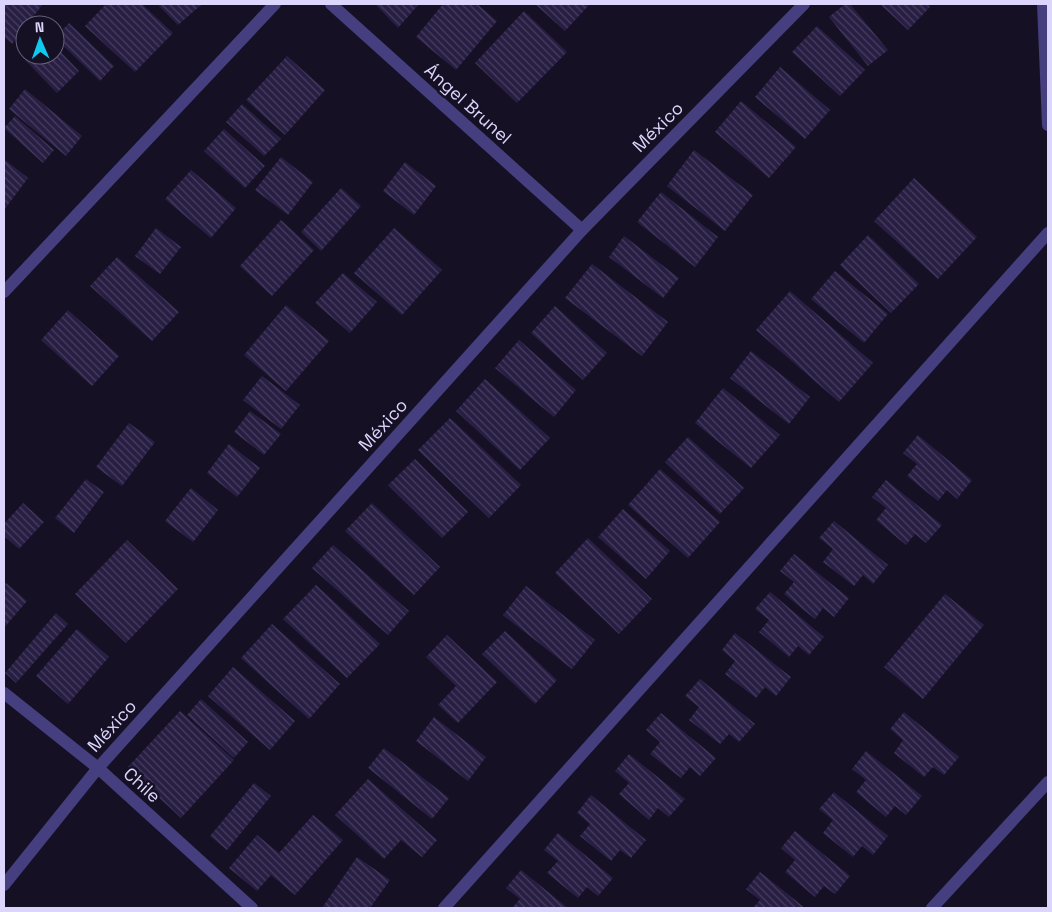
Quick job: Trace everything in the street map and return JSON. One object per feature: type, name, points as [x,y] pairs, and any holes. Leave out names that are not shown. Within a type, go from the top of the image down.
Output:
[{"type":"street","points":[[4,292],[275,4]]},
{"type":"street","name":"Ángel Brunel","points":[[331,4],[582,230]]},
{"type":"street","name":"México","points":[[4,885],[98,768],[582,230],[804,4]]},
{"type":"street","points":[[1043,4],[1048,125]]},
{"type":"street","points":[[444,908],[1048,233]]},
{"type":"street","name":"Chile","points":[[4,693],[98,768],[252,908]]},
{"type":"street","points":[[932,908],[1048,782]]},
{"type":"building","points":[[4,4],[43,4],[34,15],[15,15],[15,40],[12,44],[4,37]]},
{"type":"building","points":[[106,4],[142,4],[173,33],[135,72],[85,26]]},
{"type":"building","points":[[160,4],[201,5],[178,25],[159,6]]},
{"type":"building","points":[[375,4],[419,4],[398,28]]},
{"type":"building","points":[[443,4],[477,4],[497,21],[456,70],[416,37]]},
{"type":"building","points":[[535,4],[590,4],[565,31]]},
{"type":"building","points":[[845,4],[850,4],[888,50],[868,66],[829,17]]},
{"type":"building","points":[[880,4],[927,4],[930,7],[908,30]]},
{"type":"building","points":[[524,11],[567,52],[517,103],[475,63]]},
{"type":"building","points":[[69,23],[114,66],[100,81],[65,48],[65,27]]},
{"type":"building","points":[[817,26],[865,70],[840,96],[792,52]]},
{"type":"building","points":[[65,56],[79,71],[57,93],[30,65],[65,65]]},
{"type":"building","points":[[287,56],[325,90],[285,135],[246,100]]},
{"type":"building","points":[[780,67],[830,110],[805,139],[755,97]]},
{"type":"building","points":[[25,89],[82,136],[66,156],[9,109]]},
{"type":"building","points":[[741,101],[796,147],[769,178],[715,132]]},
{"type":"building","points":[[242,104],[281,139],[264,156],[226,122]]},
{"type":"building","points":[[15,116],[54,150],[43,163],[4,128]]},
{"type":"building","points":[[224,129],[265,166],[245,188],[204,151]]},
{"type":"building","points":[[694,150],[753,195],[725,231],[667,186]]},
{"type":"building","points":[[281,157],[313,182],[288,215],[255,190]]},
{"type":"building","points":[[4,159],[28,178],[4,210]]},
{"type":"building","points":[[405,162],[436,186],[414,215],[383,191]]},
{"type":"building","points":[[191,170],[236,208],[211,238],[165,199]]},
{"type":"building","points":[[914,178],[977,237],[938,279],[874,221]]},
{"type":"building","points":[[341,188],[361,206],[321,251],[301,232]]},
{"type":"building","points":[[661,192],[718,237],[695,267],[637,222]]},
{"type":"building","points":[[281,220],[314,250],[272,296],[240,266]]},
{"type":"building","points":[[156,228],[181,247],[160,274],[135,256]]},
{"type":"building","points":[[394,228],[442,270],[402,315],[354,273]]},
{"type":"building","points":[[868,235],[919,284],[891,313],[840,265]]},
{"type":"building","points":[[624,236],[679,278],[663,298],[609,257]]},
{"type":"building","points":[[117,257],[179,312],[152,341],[90,286]]},
{"type":"building","points":[[592,264],[668,322],[642,356],[565,298]]},
{"type":"building","points":[[835,271],[888,314],[864,343],[811,299]]},
{"type":"building","points":[[343,273],[377,302],[350,333],[315,303]]},
{"type":"building","points":[[790,291],[873,363],[839,402],[756,330]]},
{"type":"building","points":[[286,305],[329,341],[286,391],[244,355]]},
{"type":"building","points":[[555,306],[607,353],[583,380],[531,333]]},
{"type":"building","points":[[68,310],[119,356],[92,386],[41,340]]},
{"type":"building","points":[[519,340],[576,390],[554,417],[495,368]]},
{"type":"building","points":[[751,351],[810,397],[789,424],[730,378]]},
{"type":"building","points":[[262,376],[300,405],[281,429],[243,400]]},
{"type":"building","points":[[485,379],[550,438],[520,470],[456,411]]},
{"type":"building","points":[[723,388],[780,435],[751,468],[695,423]]},
{"type":"building","points":[[250,411],[281,434],[264,455],[234,432]]},
{"type":"building","points":[[450,418],[521,485],[489,518],[418,450]]},
{"type":"building","points":[[129,423],[155,442],[122,486],[96,467]]},
{"type":"building","points":[[918,435],[972,480],[957,499],[947,490],[938,501],[907,476],[917,464],[903,453]]},
{"type":"building","points":[[688,437],[744,488],[720,514],[665,462]]},
{"type":"building","points":[[229,444],[260,468],[237,497],[207,473]]},
{"type":"building","points":[[415,459],[468,512],[442,538],[388,485]]},
{"type":"building","points":[[660,469],[720,522],[688,558],[628,505]]},
{"type":"building","points":[[86,479],[104,492],[74,533],[55,518]]},
{"type":"building","points":[[886,480],[942,525],[926,543],[915,534],[906,545],[876,520],[886,508],[872,497]]},
{"type":"building","points":[[191,488],[218,510],[193,542],[165,521]]},
{"type":"building","points":[[23,503],[44,522],[19,549],[4,536],[4,524]]},
{"type":"building","points":[[372,503],[440,567],[414,595],[345,531]]},
{"type":"building","points":[[623,509],[670,551],[646,579],[598,537]]},
{"type":"building","points":[[834,521],[888,565],[873,584],[863,575],[854,586],[823,562],[833,549],[819,538]]},
{"type":"building","points":[[588,538],[652,599],[619,634],[555,573]]},
{"type":"building","points":[[127,540],[178,589],[126,643],[75,594]]},
{"type":"building","points":[[333,545],[409,611],[388,635],[312,568]]},
{"type":"building","points":[[794,554],[849,598],[834,617],[823,608],[815,619],[784,594],[794,582],[780,571]]},
{"type":"building","points":[[6,583],[27,601],[4,628],[4,586]]},
{"type":"building","points":[[316,585],[380,644],[347,678],[283,619]]},
{"type":"building","points":[[526,586],[595,640],[572,669],[503,615]]},
{"type":"building","points":[[770,592],[824,637],[809,655],[798,646],[789,657],[759,632],[769,620],[755,609]]},
{"type":"building","points":[[945,594],[984,625],[923,699],[884,667]]},
{"type":"building","points":[[56,613],[68,624],[16,683],[5,673]]},
{"type":"building","points":[[272,624],[340,684],[309,719],[241,658]]},
{"type":"building","points":[[77,629],[109,657],[68,704],[36,676]]},
{"type":"building","points":[[505,631],[557,680],[535,704],[482,654]]},
{"type":"building","points":[[735,633],[791,677],[776,696],[765,687],[756,698],[725,674],[735,661],[722,650]]},
{"type":"building","points":[[447,635],[497,682],[458,723],[438,705],[456,686],[426,657]]},
{"type":"building","points":[[233,667],[295,721],[270,750],[208,696]]},
{"type":"building","points":[[700,679],[755,724],[739,742],[729,734],[720,744],[689,720],[699,707],[685,696]]},
{"type":"building","points":[[201,699],[248,742],[234,758],[187,715]]},
{"type":"building","points":[[180,711],[234,760],[181,818],[127,768]]},
{"type":"building","points":[[904,712],[959,757],[944,775],[933,767],[924,777],[894,753],[903,740],[890,729]]},
{"type":"building","points":[[661,713],[716,758],[700,776],[690,767],[681,778],[650,754],[660,742],[646,730]]},
{"type":"building","points":[[434,717],[486,757],[468,781],[416,741]]},
{"type":"building","points":[[384,748],[449,798],[432,819],[368,768]]},
{"type":"building","points":[[866,751],[922,796],[906,815],[895,806],[886,817],[856,792],[866,780],[852,769]]},
{"type":"building","points":[[629,754],[685,799],[669,817],[658,808],[649,820],[619,794],[629,783],[615,771]]},
{"type":"building","points":[[368,779],[437,840],[422,857],[401,840],[384,859],[335,815]]},
{"type":"building","points":[[254,783],[271,796],[227,850],[210,836]]},
{"type":"building","points":[[834,792],[888,836],[873,855],[862,846],[853,857],[823,833],[833,820],[819,809]]},
{"type":"building","points":[[591,795],[646,840],[631,858],[620,850],[611,861],[580,836],[590,824],[577,813]]},
{"type":"building","points":[[313,815],[343,840],[295,895],[271,875],[257,891],[229,868],[257,835],[279,853]]},
{"type":"building","points":[[795,831],[850,876],[835,894],[824,886],[815,897],[785,872],[795,860],[781,848]]},
{"type":"building","points":[[558,833],[613,878],[598,896],[587,887],[578,898],[547,873],[558,861],[544,850]]},
{"type":"building","points":[[357,857],[390,880],[370,908],[322,908]]},
{"type":"building","points":[[521,870],[568,908],[512,908],[520,899],[506,888]]},
{"type":"building","points":[[760,872],[805,908],[753,908],[760,900],[746,889]]}]
